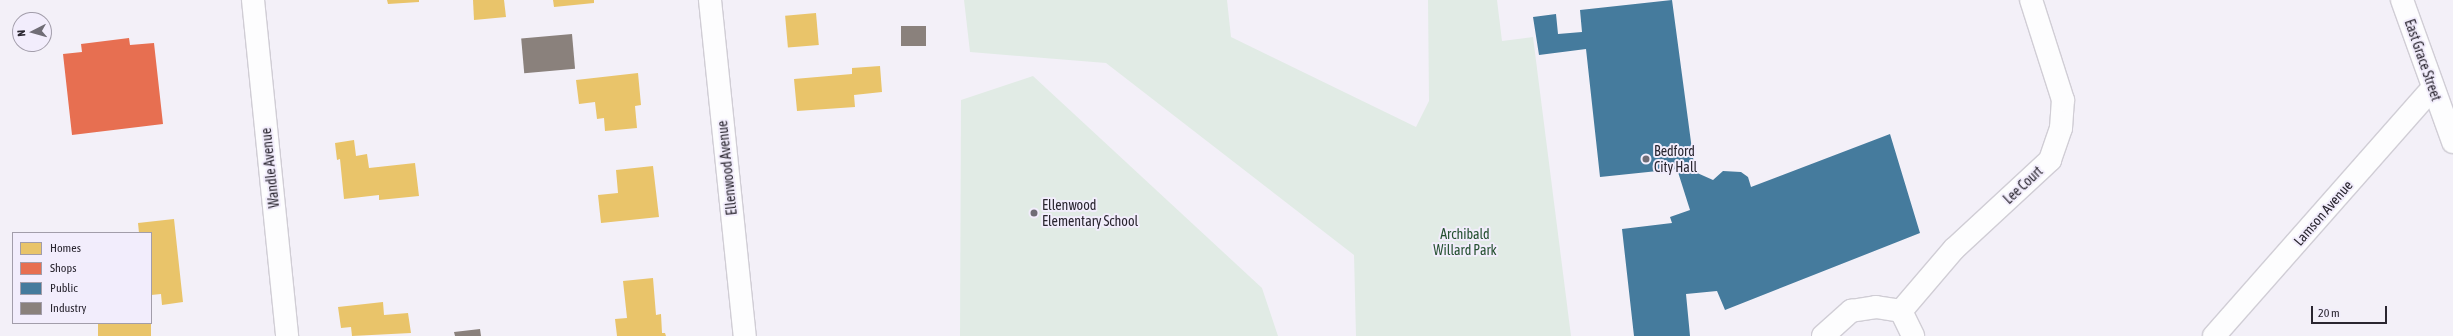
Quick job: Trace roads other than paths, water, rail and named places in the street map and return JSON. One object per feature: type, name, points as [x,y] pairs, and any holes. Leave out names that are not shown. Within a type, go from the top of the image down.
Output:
[{"type":"street","name":"Wandle Avenue","points":[[253,0],[288,336]]},
{"type":"street","name":"Ellenwood Avenue","points":[[710,0],[744,336]]},
{"type":"street","name":"Lee Court","points":[[1901,311],[1954,249],[2050,160],[2062,128],[2063,100],[2031,0]]},
{"type":"street","name":"East Grace Street","points":[[2402,0],[2432,89],[2453,142]]},
{"type":"street","name":"Lamson Avenue","points":[[2214,336],[2432,89]]},
{"type":"street","points":[[1822,336],[1851,311],[1876,307],[1901,311],[1914,336]]},
{"type":"place","name":"Bedford City Hall","points":[[1646,159]]},
{"type":"place","name":"Ellenwood Elementary School","points":[[1034,213]]},
{"type":"park label","name":"Archibald Willard Park","points":[[1465,242]]}]
